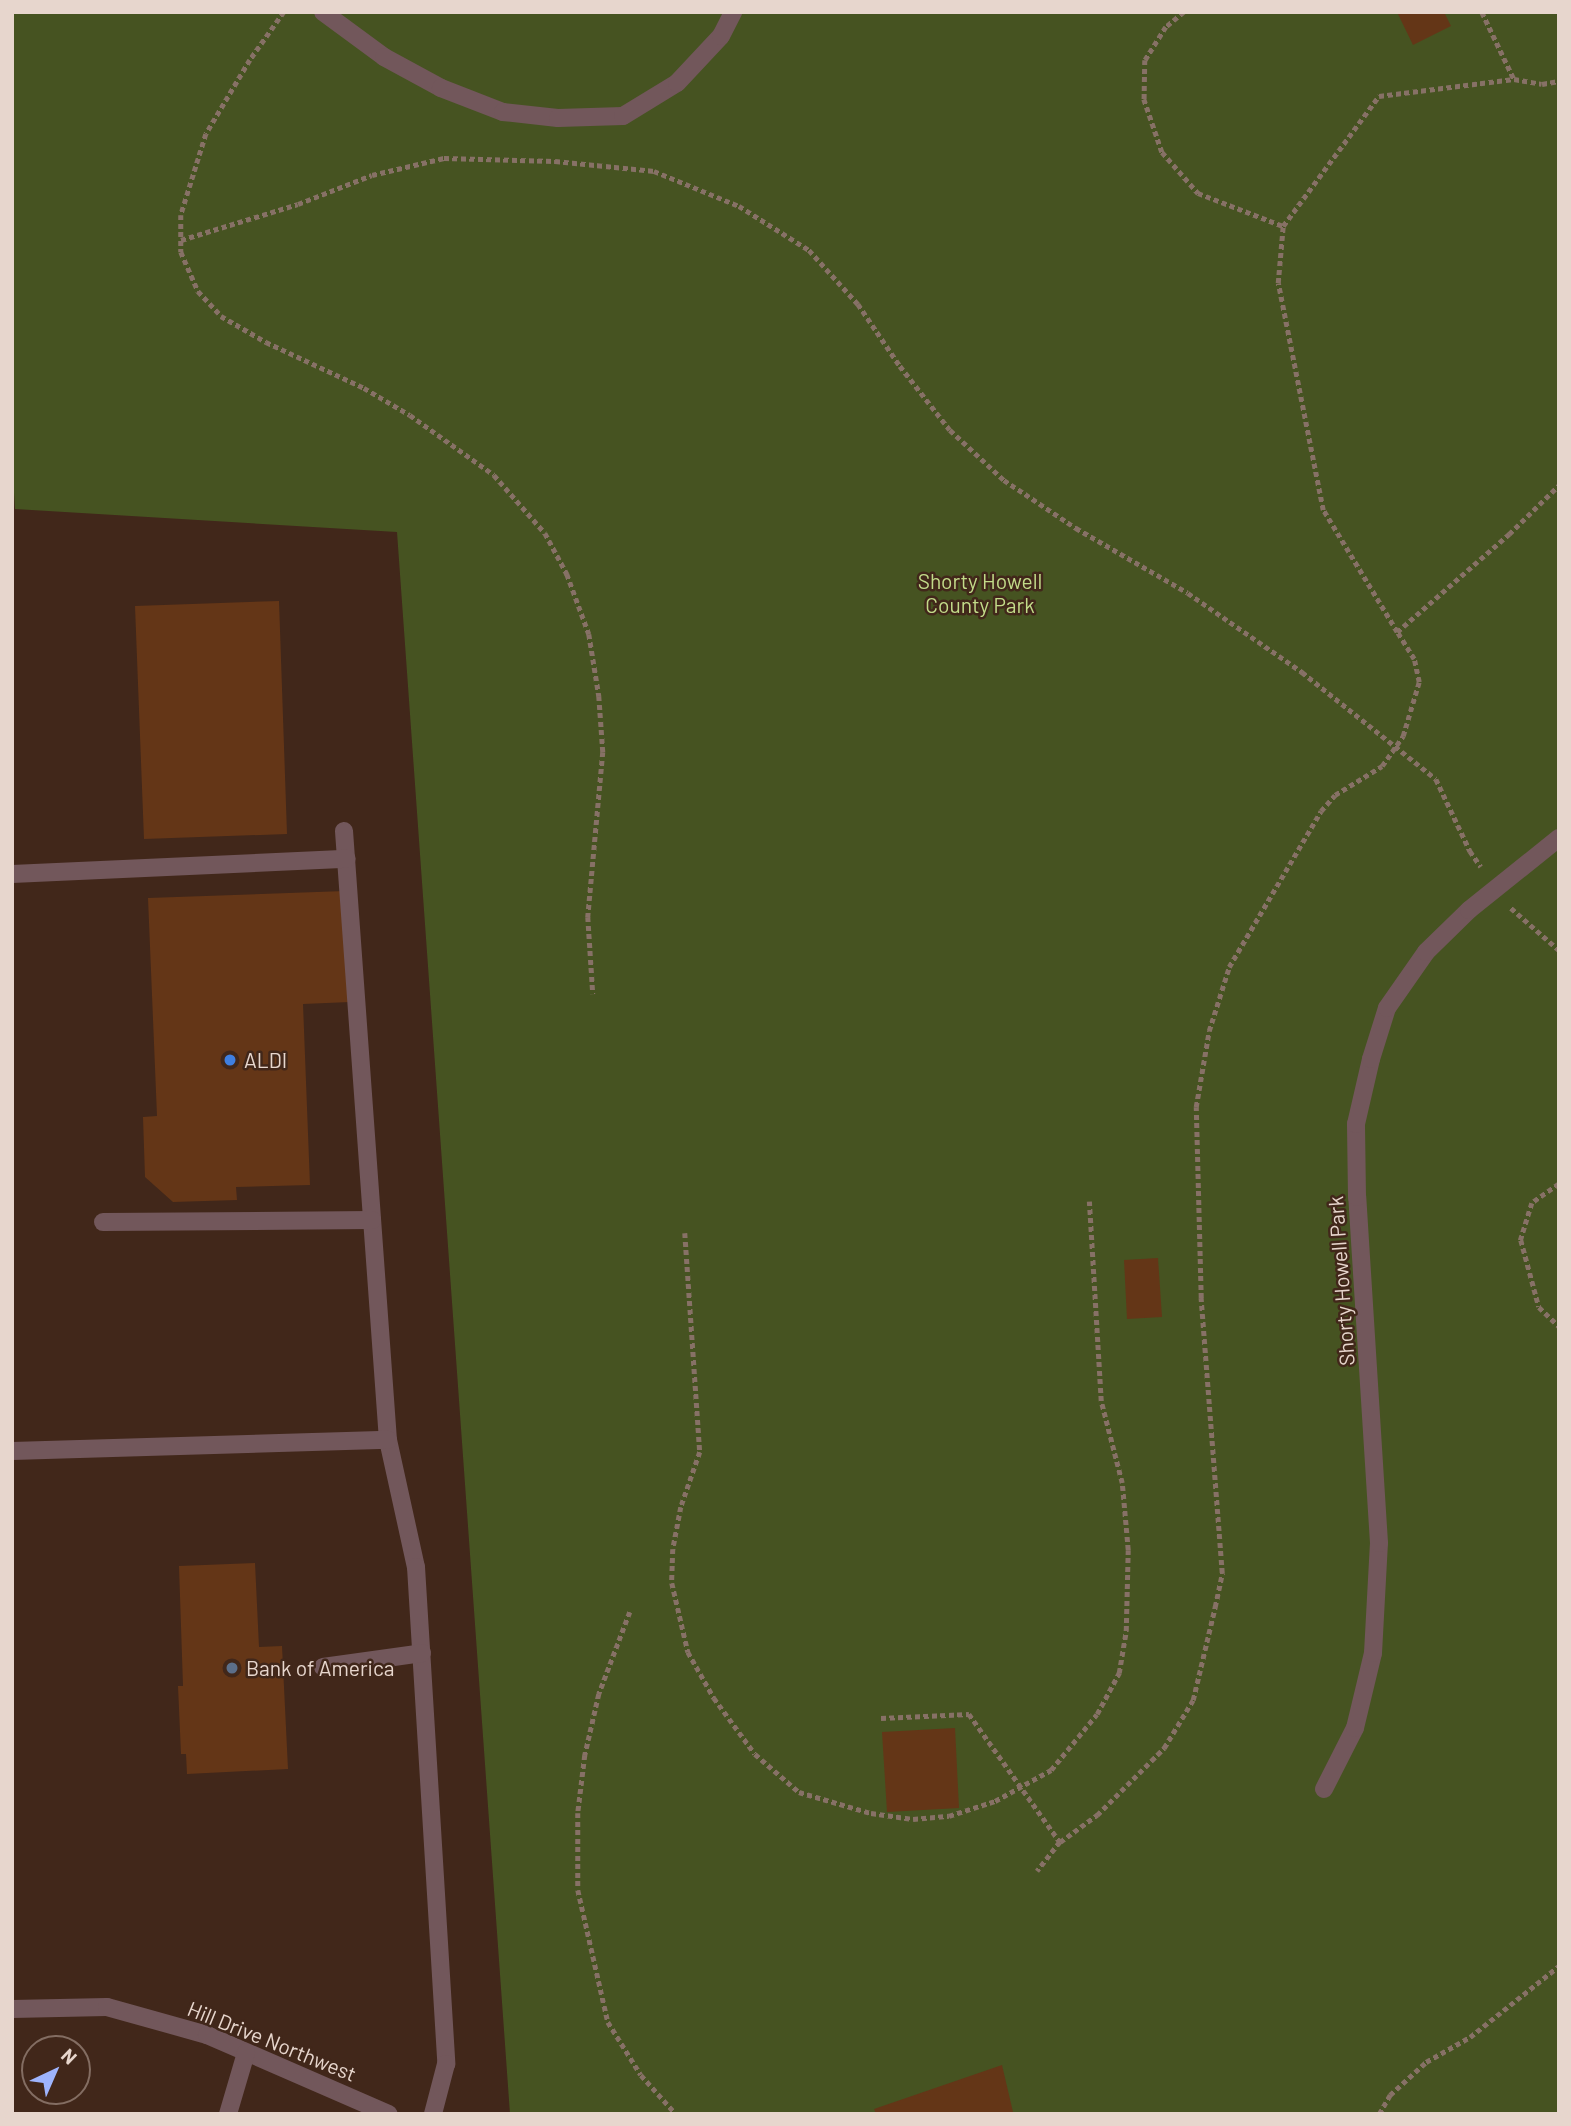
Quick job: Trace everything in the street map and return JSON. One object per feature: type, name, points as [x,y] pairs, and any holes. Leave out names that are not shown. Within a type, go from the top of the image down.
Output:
[{"type":"street","points":[[323,12],[384,57],[440,88],[503,111],[558,118],[623,116],[677,83],[721,36],[733,12]]},
{"type":"street","points":[[344,831],[388,1440],[416,1567],[422,1653],[446,2064],[433,2114]]},
{"type":"street","name":"Shorty Howell Park","points":[[1324,1788],[1355,1728],[1373,1653],[1377,1571],[1377,1516],[1357,1197],[1356,1124],[1387,1008],[1426,952],[1496,888],[1559,838]]},
{"type":"street","points":[[12,874],[347,859]]},
{"type":"street","points":[[103,1222],[372,1220]]},
{"type":"street","points":[[12,1451],[388,1440]]},
{"type":"street","points":[[323,1667],[422,1653]]},
{"type":"street","name":"Hill Drive Northwest","points":[[12,2009],[107,2007],[207,2035],[389,2114]]},
{"type":"street","points":[[228,2114],[246,2053]]},
{"type":"path","points":[[284,12],[250,60],[206,134],[181,215],[181,253],[198,291],[221,316],[266,342],[364,388],[410,415],[494,475],[545,533],[567,574],[589,634],[599,696],[603,752],[588,917],[593,994]]},
{"type":"path","points":[[1184,12],[1166,26],[1145,60],[1144,99],[1163,152],[1198,192],[1283,226]]},
{"type":"path","points":[[1482,12],[1514,79]]},
{"type":"path","points":[[1037,1871],[1060,1842],[1097,1815],[1164,1748],[1193,1700],[1222,1573],[1201,1298],[1196,1107],[1206,1044],[1229,967],[1321,811],[1335,794],[1382,766],[1396,746],[1413,710],[1419,682],[1414,659],[1323,510],[1278,283],[1283,226],[1379,96],[1514,79],[1542,84],[1559,81]]},
{"type":"path","points":[[181,240],[298,204],[372,176],[444,158],[555,161],[654,171],[739,206],[809,250],[858,304],[900,366],[950,430],[1004,480],[1076,528],[1188,593],[1302,673],[1436,779],[1470,851],[1496,888],[1516,915],[1559,950]]},
{"type":"path","points":[[1397,632],[1509,534],[1559,485]]},
{"type":"path","points":[[1559,1184],[1532,1203],[1521,1240],[1539,1307],[1559,1326]]},
{"type":"path","points":[[685,1233],[700,1452],[681,1507],[673,1549],[672,1583],[688,1652],[714,1698],[755,1754],[799,1792],[871,1813],[912,1819],[949,1816],[995,1801],[1051,1770],[1097,1714],[1119,1673],[1126,1631],[1128,1550],[1122,1483],[1101,1401],[1089,1201]]},
{"type":"path","points":[[630,1612],[599,1694],[585,1755],[578,1813],[578,1890],[608,2022],[641,2075],[676,2114]]},
{"type":"path","points":[[881,1718],[969,1714],[1060,1842]]},
{"type":"path","points":[[1379,2114],[1390,2095],[1426,2062],[1470,2037],[1559,1966]]},
{"type":"green space","name":"Shorty Howell County Park","points":[[12,12],[1559,12],[1559,2114],[510,2114],[397,532],[15,509],[12,461]]},
{"type":"building","points":[[1397,12],[1444,12],[1451,26],[1413,45]]},
{"type":"building","points":[[279,601],[287,834],[144,839],[135,606]]},
{"type":"building","name":"ALDI","points":[[345,891],[350,1002],[303,1004],[310,1185],[236,1187],[237,1200],[173,1202],[145,1177],[143,1117],[157,1116],[148,898]]},
{"type":"building","points":[[1158,1258],[1162,1317],[1127,1319],[1124,1260]]},
{"type":"building","name":"Bank of America","points":[[255,1563],[259,1647],[282,1646],[288,1769],[187,1774],[186,1754],[181,1754],[178,1686],[183,1686],[179,1566]]},
{"type":"building","points":[[955,1728],[959,1808],[887,1812],[882,1732]]},
{"type":"building","points":[[1002,2065],[1013,2112],[876,2114],[874,2109]]},
{"type":"place","name":"ALDI","points":[[230,1060]]},
{"type":"place","name":"Bank of America","points":[[232,1668]]}]
